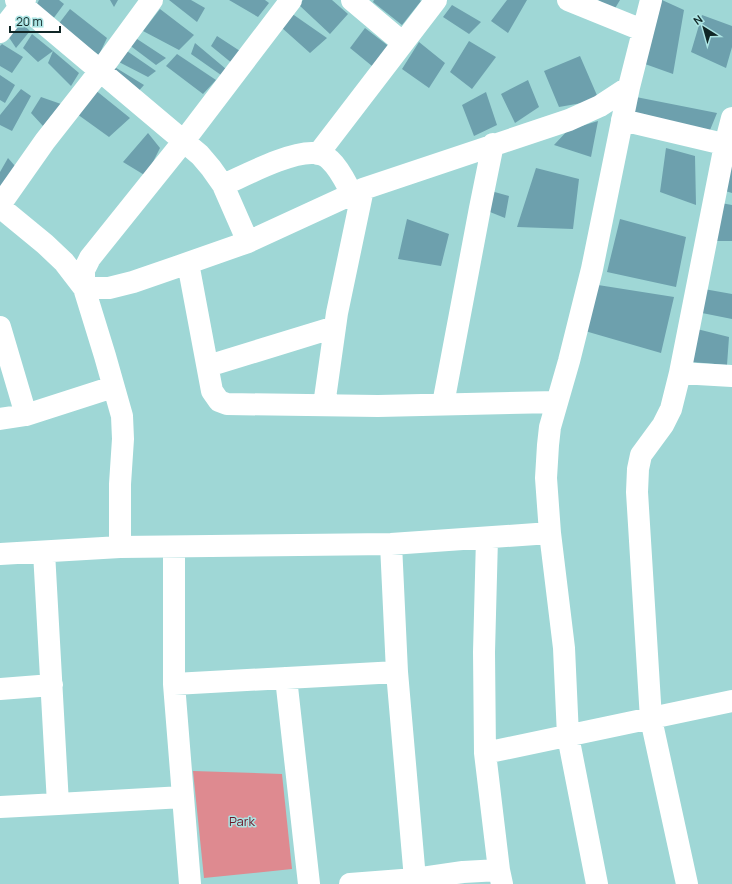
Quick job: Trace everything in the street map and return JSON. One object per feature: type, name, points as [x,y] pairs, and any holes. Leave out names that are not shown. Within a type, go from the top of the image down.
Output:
[{"type":"street","points":[[84,288],[64,262],[0,206],[45,141],[100,71],[152,0]]},
{"type":"street","points":[[120,548],[122,416],[84,288],[84,270],[90,258],[183,142],[291,0]]},
{"type":"street","points":[[352,0],[403,43]]},
{"type":"street","points":[[318,154],[436,0]]},
{"type":"street","points":[[568,0],[642,30]]},
{"type":"street","points":[[597,884],[568,736],[564,648],[550,533],[546,478],[550,427],[569,361],[592,269],[629,87],[650,0]]},
{"type":"street","points":[[0,32],[21,2],[207,164],[223,184],[248,242]]},
{"type":"street","points":[[84,288],[109,288],[133,282],[248,242],[358,191],[493,144],[568,120],[600,106],[629,87]]},
{"type":"street","points":[[687,884],[651,719],[637,492],[638,469],[641,455],[663,425],[671,409],[728,145],[732,118]]},
{"type":"street","points":[[622,120],[728,145]]},
{"type":"street","points":[[443,404],[493,144]]},
{"type":"street","points":[[223,184],[295,155],[312,153],[325,156],[358,191]]},
{"type":"street","points":[[324,405],[337,313],[358,191]]},
{"type":"street","points":[[188,263],[212,391],[219,401],[227,404],[324,405],[556,402]]},
{"type":"street","points":[[0,327],[26,415]]},
{"type":"street","points":[[208,366],[336,327]]},
{"type":"street","points":[[680,372],[732,376]]},
{"type":"street","points":[[0,419],[26,415],[113,387]]},
{"type":"street","points":[[0,554],[120,548],[391,544],[550,533]]},
{"type":"street","points":[[350,884],[415,879],[463,872],[501,877],[484,753],[484,652],[487,538]]},
{"type":"street","points":[[391,544],[397,672],[415,879]]},
{"type":"street","points":[[174,547],[174,684],[190,884]]},
{"type":"street","points":[[44,552],[58,804]]},
{"type":"street","points":[[174,684],[397,672]]},
{"type":"street","points":[[286,678],[309,884]]},
{"type":"street","points":[[0,689],[52,685]]},
{"type":"street","points":[[484,753],[732,701]]},
{"type":"street","points":[[0,807],[183,797]]},
{"type":"green space","name":"Park","points":[[193,771],[282,774],[292,869],[204,878]]},
{"type":"building","points":[[39,0],[59,0],[64,4],[53,19],[37,4]]},
{"type":"building","points":[[110,0],[118,0],[114,7]]},
{"type":"building","points":[[169,0],[191,0],[205,8],[197,22]]},
{"type":"building","points":[[229,0],[265,0],[269,3],[258,17]]},
{"type":"building","points":[[303,0],[332,0],[348,14],[330,34],[299,5]]},
{"type":"building","points":[[374,0],[421,1],[402,25],[373,2]]},
{"type":"building","points":[[507,0],[527,0],[508,33],[491,21]]},
{"type":"building","points":[[598,0],[620,0],[614,10]]},
{"type":"building","points":[[662,0],[684,10],[673,74],[645,64]]},
{"type":"building","points":[[452,5],[481,22],[469,34],[443,17]]},
{"type":"building","points":[[70,9],[107,38],[99,55],[57,26]]},
{"type":"building","points":[[160,9],[194,35],[179,50],[143,31]]},
{"type":"building","points":[[291,13],[327,38],[310,53],[282,28]]},
{"type":"building","points":[[702,15],[732,26],[732,47],[726,68],[691,52]]},
{"type":"building","points":[[18,20],[30,31],[16,48],[8,36]]},
{"type":"building","points":[[365,28],[391,48],[372,66],[350,48]]},
{"type":"building","points":[[32,34],[53,51],[38,62],[23,48]]},
{"type":"building","points":[[217,36],[240,51],[233,64],[211,46]]},
{"type":"building","points":[[134,37],[166,58],[156,65],[128,44]]},
{"type":"building","points":[[469,41],[496,57],[472,89],[450,72]]},
{"type":"building","points":[[419,42],[445,63],[429,88],[402,69]]},
{"type":"building","points":[[195,43],[226,69],[221,75],[191,54]]},
{"type":"building","points":[[2,44],[23,57],[12,73],[0,66],[0,46]]},
{"type":"building","points":[[124,49],[156,71],[148,77],[117,61]]},
{"type":"building","points":[[53,51],[79,73],[71,86],[48,63]]},
{"type":"building","points":[[177,54],[216,80],[203,94],[166,66]]},
{"type":"building","points":[[580,56],[599,100],[559,107],[544,71]]},
{"type":"building","points":[[113,66],[144,85],[136,94],[108,73]]},
{"type":"building","points":[[0,75],[15,85],[5,103],[0,100]]},
{"type":"building","points":[[528,80],[539,107],[515,123],[501,94]]},
{"type":"building","points":[[21,89],[31,96],[12,131],[0,125],[0,115]]},
{"type":"building","points":[[94,89],[130,118],[109,137],[77,114]]},
{"type":"building","points":[[486,92],[497,125],[474,136],[462,105]]},
{"type":"building","points":[[41,97],[61,104],[43,126],[31,113]]},
{"type":"building","points":[[636,97],[717,113],[708,135],[634,114]]},
{"type":"building","points":[[598,121],[591,157],[554,145],[568,130]]},
{"type":"building","points":[[148,133],[160,148],[146,176],[123,162]]},
{"type":"building","points":[[666,148],[695,156],[696,205],[660,192]]},
{"type":"building","points":[[732,153],[732,193],[722,190]]},
{"type":"building","points":[[8,158],[15,166],[0,190],[0,172]]},
{"type":"building","points":[[536,168],[579,179],[573,229],[517,227]]},
{"type":"building","points":[[491,191],[509,196],[505,218],[490,212]]},
{"type":"building","points":[[721,203],[732,205],[732,241],[710,241]]},
{"type":"building","points":[[407,219],[449,234],[441,266],[398,259]]},
{"type":"building","points":[[620,219],[686,237],[676,287],[607,272]]},
{"type":"building","points":[[598,285],[674,297],[661,353],[585,331]]},
{"type":"building","points":[[704,289],[732,294],[732,319],[702,313]]},
{"type":"building","points":[[697,329],[729,337],[727,365],[692,362]]}]
